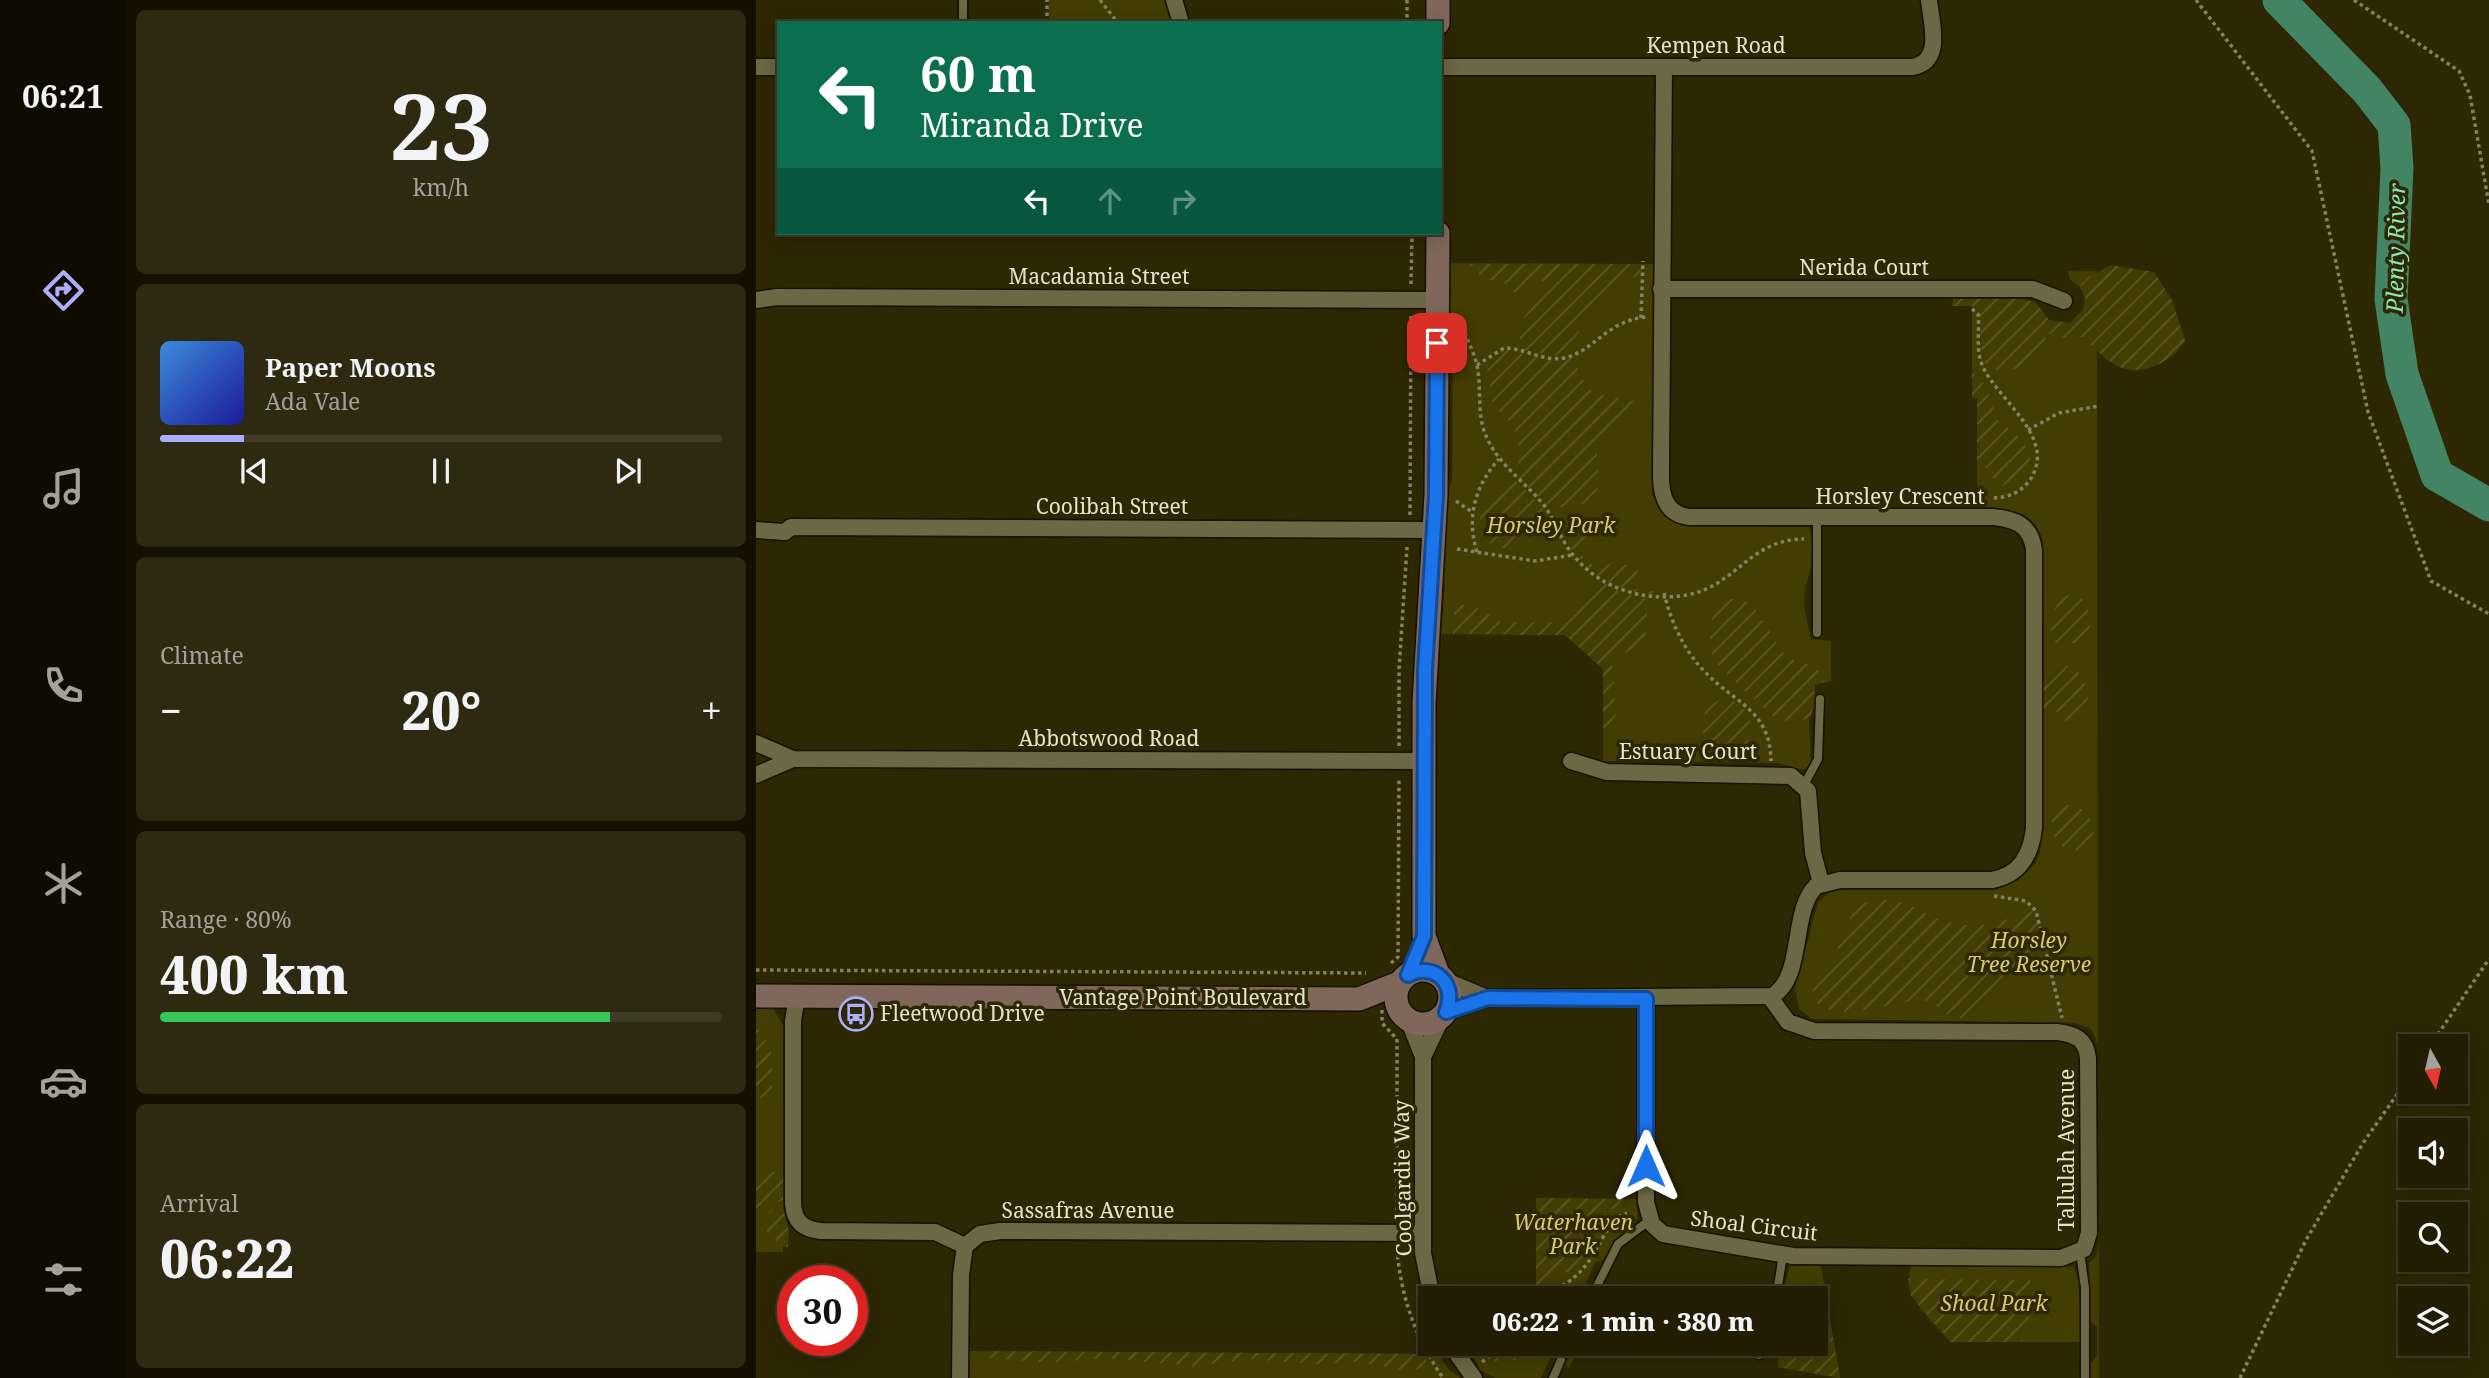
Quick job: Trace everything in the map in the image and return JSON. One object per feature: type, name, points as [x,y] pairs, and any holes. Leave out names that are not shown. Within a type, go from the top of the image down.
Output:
[{"type":"street","points":[[1174,0],[1180,21]]},
{"type":"street","points":[[1438,0],[1438,21]]},
{"type":"street","name":"Kempen Road","points":[[1442,67],[1918,66],[1927,61],[1932,51],[1929,0]]},
{"type":"street","points":[[756,67],[777,67]]},
{"type":"street","name":"Horsley Crescent","points":[[1664,68],[1660,317],[1661,486],[1667,505],[1676,513],[1689,517],[2006,518],[2021,524],[2031,537],[2032,842],[2021,866],[2008,875],[1992,880],[1840,880],[1821,883]]},
{"type":"street","points":[[1438,235],[1434,530],[1425,660],[1424,936],[1451,996],[1443,1016]]},
{"type":"street","name":"Nerida Court","points":[[1661,289],[2034,289],[2064,301]]},
{"type":"street","name":"Macadamia Street","points":[[757,296],[1437,300]]},
{"type":"street","name":"Coolibah Street","points":[[756,522],[784,521],[790,527],[1434,530]]},
{"type":"street","name":"Coolibah Street","points":[[756,530],[785,532],[790,527]]},
{"type":"street","name":"Abbotswood Road","points":[[756,743],[793,759],[1424,761]]},
{"type":"street","points":[[756,750],[756,768]]},
{"type":"street","name":"Abbotswood Road","points":[[756,775],[793,759]]},
{"type":"street","name":"Estuary Court","points":[[1571,761],[1608,772],[1770,773],[1791,776],[1804,785]]},
{"type":"street","points":[[1775,995],[1788,976],[1809,895],[1821,883],[1813,853],[1810,799],[1804,785]]},
{"type":"street","points":[[1424,936],[1396,1000],[1398,1014],[1425,1025],[1488,998],[1646,999],[1775,995]]},
{"type":"street","points":[[1404,979],[1423,970],[1488,998]]},
{"type":"street","name":"Vantage Point Boulevard","points":[[1359,999],[1404,979]]},
{"type":"street","points":[[1775,995],[1788,1022],[1824,1032],[2061,1033]]},
{"type":"street","name":"Vantage Point Boulevard","points":[[756,996],[1359,999],[1398,1014]]},
{"type":"street","points":[[793,996],[790,1016],[793,1021],[793,1203],[799,1223],[821,1231],[936,1232],[965,1246],[961,1267],[960,1378]]},
{"type":"street","points":[[1646,999],[1646,1191],[1650,1220]]},
{"type":"street","name":"Coolgardie Way","points":[[1398,1014],[1423,1057]]},
{"type":"street","name":"Coolgardie Way","points":[[1430,1286],[1423,1233],[1423,1057],[1443,1016]]},
{"type":"street","name":"Tallulah Avenue","points":[[2061,1033],[2078,1037],[2085,1046],[2088,1058],[2088,1240],[2080,1252]]},
{"type":"street","name":"Shoal Circuit","points":[[1650,1220],[1657,1230],[1670,1237],[1783,1255],[2061,1258],[2080,1252]]},
{"type":"street","name":"Sassafras Avenue","points":[[965,1246],[980,1234],[1000,1231],[1423,1233]]},
{"type":"street","points":[[1458,1356],[1474,1378]]},
{"type":"lane","points":[[963,0],[963,21]]},
{"type":"lane","points":[[1817,518],[1817,633]]},
{"type":"lane","points":[[1804,785],[1818,759],[1820,699]]},
{"type":"lane","points":[[1597,1286],[1618,1244],[1650,1220]]},
{"type":"lane","name":"Tallulah Avenue","points":[[2080,1252],[2085,1289],[2085,1378]]},
{"type":"lane","points":[[1778,1286],[1783,1255]]},
{"type":"lane","points":[[1553,1378],[1561,1360]]},
{"type":"path","points":[[1047,0],[1047,21]]},
{"type":"path","points":[[1100,0],[1116,21]]},
{"type":"path","points":[[1407,0],[1407,21]]},
{"type":"path","points":[[2196,0],[2312,150],[2368,412],[2431,581],[2489,614]]},
{"type":"path","points":[[2354,0],[2459,71],[2470,95],[2489,205]]},
{"type":"path","points":[[1641,318],[1643,261]]},
{"type":"path","points":[[1972,309],[1978,314],[1978,349],[1982,365],[2028,430],[2037,453],[2032,475],[2014,494],[1993,498]]},
{"type":"path","points":[[1477,365],[1504,348],[1550,359],[1567,357],[1617,324],[1660,317]]},
{"type":"path","points":[[1462,319],[1477,365],[1484,429],[1500,459],[1544,505],[1573,555],[1592,573],[1617,588],[1645,597],[1691,594],[1715,584],[1771,544],[1784,540],[1817,539]]},
{"type":"path","points":[[2028,430],[2059,413],[2099,406]]},
{"type":"path","points":[[1477,552],[1472,512],[1484,480],[1500,459]]},
{"type":"path","points":[[1456,492],[1456,502],[1472,512]]},
{"type":"path","points":[[1457,550],[1535,561],[1573,555]]},
{"type":"path","points":[[1665,595],[1673,624],[1696,660],[1709,676],[1742,700],[1764,727],[1770,742],[1770,773]]},
{"type":"path","points":[[1992,880],[1996,897],[2026,901],[2038,915],[2060,1000],[2061,1033]]},
{"type":"path","points":[[2438,1034],[2489,959]]},
{"type":"path","points":[[1398,1014],[1382,1023],[1397,1038],[1398,1266],[1410,1317],[1423,1347],[1443,1378]]},
{"type":"path","points":[[2240,1378],[2306,1240],[2362,1143],[2398,1093]]},
{"type":"path","points":[[1565,1286],[1582,1273],[1600,1247],[1613,1219],[1627,1213]]},
{"type":"green space","points":[[1049,0],[1164,0],[1170,21],[1049,21]]},
{"type":"green space","name":"Horsley Park","points":[[1447,263],[1653,264],[1652,494],[1664,515],[1686,526],[1809,527],[1812,548],[1804,604],[1811,639],[1831,641],[1831,681],[1815,685],[1815,705],[1809,715],[1811,765],[1803,770],[1778,763],[1603,761],[1603,669],[1565,635],[1441,634],[1445,582],[1440,572],[1446,491],[1452,481],[1453,351],[1447,338]]},
{"type":"green space","points":[[1469,264],[1642,264],[1639,276],[1615,283],[1604,292],[1580,329],[1572,353],[1551,356],[1518,348],[1524,317],[1545,293],[1544,281],[1529,279],[1523,292],[1516,295],[1508,284],[1484,279]]},
{"type":"green space","points":[[2111,265],[2154,272],[2172,300],[2185,340],[2167,360],[2149,368],[2130,370],[2106,359],[2082,337],[2064,338],[2045,332],[2046,345],[2034,359],[2016,368],[1997,369],[1982,359],[1979,310],[1972,306],[1952,306],[1953,299],[2025,299],[2036,303],[2049,320],[2070,323],[2084,308],[2085,297],[2080,286],[2089,277]]},
{"type":"green space","name":"Horsley Tree Reserve","points":[[2068,271],[2097,271],[2098,1044],[2091,1029],[2076,1023],[1812,1019],[1799,1009],[1795,988],[1818,902],[1830,892],[1995,890],[2018,880],[2034,865],[2040,852],[2043,823],[2043,715],[2038,696],[2044,682],[2043,545],[2040,533],[2028,517],[1999,508],[1977,507],[1977,398],[1972,398],[1972,299],[2025,299],[2036,303],[2049,320],[2070,323],[2081,313],[2085,301],[2081,289],[2070,280]]},
{"type":"green space","points":[[1507,350],[1553,361],[1573,358],[1585,384],[1594,393],[1637,402],[1636,413],[1615,426],[1598,444],[1597,491],[1588,502],[1550,510],[1515,473],[1519,461],[1518,437],[1511,423],[1493,405],[1486,361]]},
{"type":"green space","points":[[1972,370],[1987,388],[1998,421],[2016,435],[2028,450],[2028,466],[2013,485],[1999,484],[1985,466],[1977,465],[1977,398],[1972,398]]},
{"type":"green space","points":[[1512,476],[1546,512],[1520,544],[1499,549],[1483,538],[1480,519],[1491,494]]},
{"type":"green space","points":[[1597,531],[1592,538],[1581,541],[1576,550],[1591,564],[1638,565],[1635,589],[1660,592],[1661,595],[1634,592],[1610,582],[1588,567],[1570,547],[1578,537]]},
{"type":"green space","points":[[1597,579],[1622,593],[1647,599],[1647,628],[1643,640],[1612,662],[1616,715],[1607,727],[1603,728],[1603,669],[1565,635],[1453,634],[1455,603],[1480,609],[1502,623],[1564,622],[1576,614]]},
{"type":"green space","points":[[2074,594],[2081,596],[2090,615],[2089,637],[2078,643],[2055,643],[2051,626],[2055,609],[2060,598]]},
{"type":"green space","points":[[1726,598],[1747,602],[1754,607],[1785,656],[1813,667],[1822,675],[1825,682],[1814,685],[1815,705],[1809,719],[1787,721],[1775,718],[1721,669],[1712,656],[1712,617],[1718,604]]},
{"type":"green space","points":[[2057,665],[2066,665],[2079,672],[2088,693],[2087,709],[2071,723],[2066,722],[2059,712],[2043,710],[2038,703],[2044,677],[2049,676]]},
{"type":"green space","points":[[1726,699],[1736,703],[1748,714],[1751,730],[1740,754],[1718,760],[1705,746],[1703,723],[1711,705]]},
{"type":"green space","points":[[2065,805],[2084,811],[2091,822],[2093,842],[2082,852],[2064,848],[2052,833],[2052,814]]},
{"type":"green space","points":[[1881,900],[1905,904],[1950,922],[1974,925],[2010,918],[2028,905],[2036,915],[2044,949],[1974,1018],[1951,1018],[1924,1000],[1847,1012],[1833,1011],[1821,1006],[1812,996],[1815,974],[1836,953],[1854,909],[1861,903]]},
{"type":"green space","points":[[756,1006],[773,1009],[783,1025],[783,1252],[756,1252]]},
{"type":"green space","points":[[756,1024],[771,1051],[773,1096],[756,1099]]},
{"type":"green space","points":[[764,1168],[783,1176],[783,1200],[771,1204],[756,1224],[756,1181]]},
{"type":"green space","name":"Waterhaven Park","points":[[1536,1198],[1636,1199],[1638,1219],[1615,1240],[1603,1260],[1595,1263],[1584,1286],[1536,1286]]},
{"type":"green space","name":"Waterhaven Park","points":[[1536,1198],[1624,1199],[1625,1210],[1605,1209],[1609,1221],[1581,1271],[1556,1275],[1547,1281],[1545,1286],[1536,1286]]},
{"type":"green space","points":[[779,1206],[783,1207],[789,1232],[788,1247],[781,1246],[763,1227],[770,1211]]},
{"type":"green space","points":[[2099,1243],[2099,1378],[2091,1378],[2091,1363],[2097,1356],[2097,1327],[2090,1320],[2089,1263],[2096,1257]]},
{"type":"green space","points":[[1790,1266],[1821,1266],[1824,1286],[1785,1286]]},
{"type":"green space","name":"Shoal Park","points":[[1911,1266],[2074,1267],[2079,1283],[2080,1342],[1951,1342],[1927,1317],[1914,1298],[1910,1288]]},
{"type":"green space","points":[[1908,1279],[2030,1280],[2033,1304],[2022,1342],[1951,1342],[1911,1296]]},
{"type":"green space","points":[[1828,1307],[1840,1378],[1778,1367],[1779,1358],[1776,1356],[1828,1356]]},
{"type":"green space","points":[[1829,1315],[1840,1378],[1778,1367],[1779,1358],[1776,1356],[1828,1356]]},
{"type":"green space","points":[[970,1351],[1418,1354],[1418,1356],[1439,1356],[1450,1371],[1462,1378],[970,1378]]},
{"type":"green space","points":[[983,1351],[1418,1354],[1423,1356],[1429,1364],[1417,1369],[1403,1370],[1357,1362],[1318,1364],[1249,1359],[1194,1366],[1101,1358],[1048,1363],[983,1357]]},
{"type":"green space","points":[[1474,1356],[1553,1356],[1541,1378],[1495,1378],[1480,1370]]},
{"type":"green space","points":[[1492,1356],[1529,1356],[1497,1364]]},
{"type":"green space","points":[[1564,1356],[1575,1356],[1569,1368],[1565,1365],[1569,1358]]},
{"type":"waterway","name":"Plenty River","points":[[2279,0],[2367,90],[2394,125],[2397,168],[2391,299],[2402,374],[2437,475],[2489,505]]},
{"type":"place","name":"Fleetwood Drive","points":[[856,1014]]},
{"type":"route","points":[[1437,343],[1436,495],[1425,670],[1424,936],[1408,975],[1423,970],[1438,974],[1444,979],[1451,996],[1446,1012],[1488,998],[1646,999],[1646,1166]]}]
